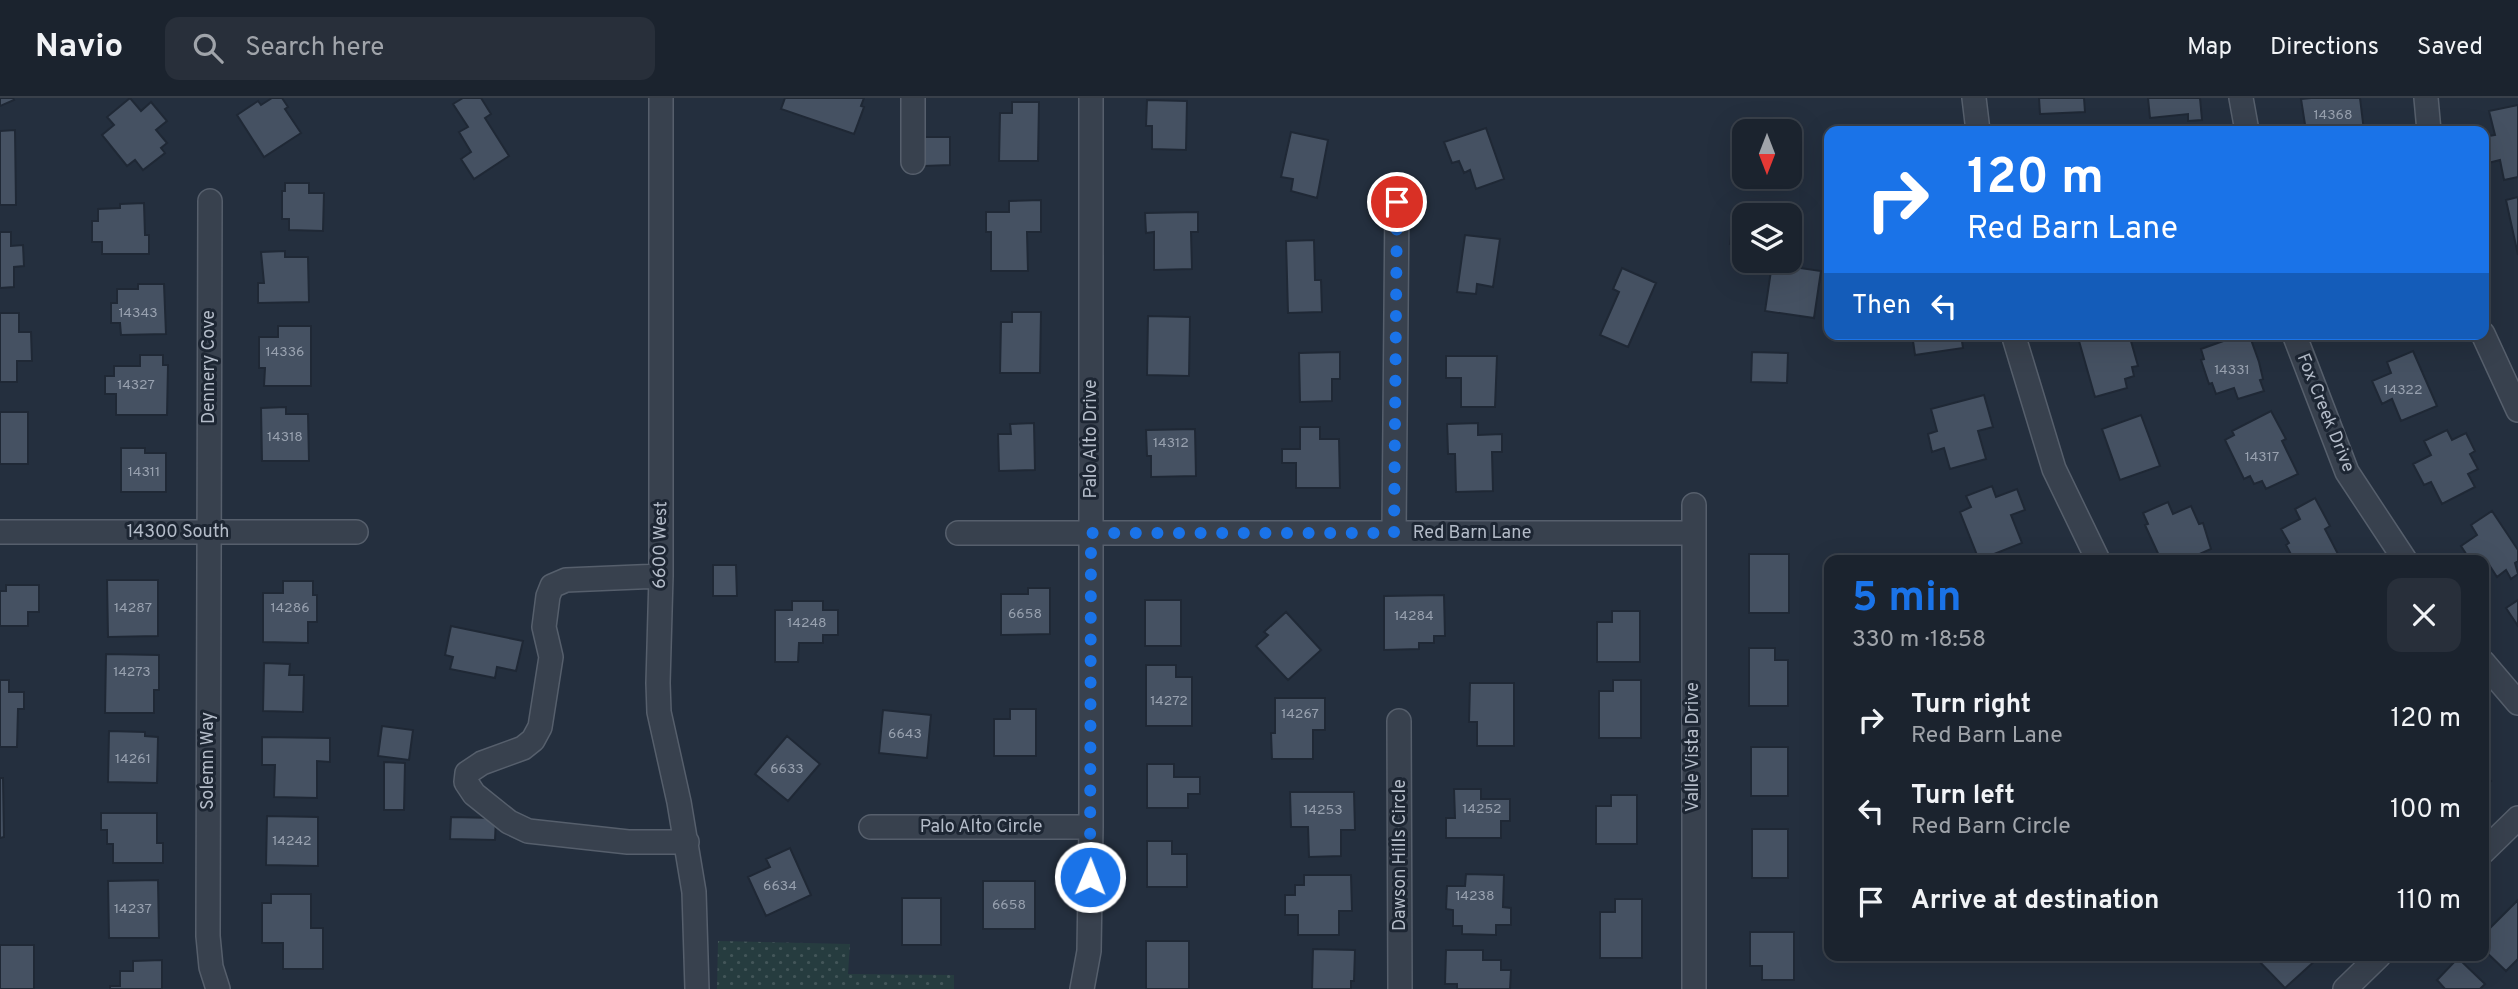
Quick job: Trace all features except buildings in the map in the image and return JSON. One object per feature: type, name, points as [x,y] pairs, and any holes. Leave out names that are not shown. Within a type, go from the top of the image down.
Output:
[{"type":"street","name":"6600 West","points":[[661,98],[659,712],[687,842],[694,892],[697,989]]},
{"type":"street","points":[[913,98],[913,162]]},
{"type":"street","name":"Palo Alto Drive","points":[[1082,989],[1089,951],[1091,827],[1091,98]]},
{"type":"street","points":[[1974,98],[1977,126]]},
{"type":"street","points":[[2241,98],[2246,126]]},
{"type":"street","points":[[2426,98],[2429,126]]},
{"type":"street","name":"Dennery Cove","points":[[209,532],[210,201]]},
{"type":"street","points":[[1394,533],[1397,202]]},
{"type":"street","points":[[2015,340],[2054,470],[2096,555]]},
{"type":"street","name":"Fox Creek Drive","points":[[2296,340],[2347,472],[2402,555]]},
{"type":"street","points":[[2486,340],[2518,410]]},
{"type":"street","name":"Valle Vista Drive","points":[[1694,989],[1695,505]]},
{"type":"street","name":"14300 South","points":[[0,532],[356,533]]},
{"type":"street","name":"Solemn Way","points":[[209,532],[208,936],[211,967],[218,989]]},
{"type":"street","name":"Red Barn Lane","points":[[958,533],[1693,533]]},
{"type":"street","points":[[661,576],[566,580],[552,586],[544,627],[551,657],[540,727],[533,740],[523,748],[482,763],[467,773],[466,782],[487,807],[528,831],[628,842],[687,842]]},
{"type":"street","points":[[2489,669],[2518,703]]},
{"type":"street","name":"Dawson Hills Circle","points":[[1399,721],[1400,989]]},
{"type":"street","points":[[2489,846],[2518,818]]},
{"type":"street","name":"Palo Alto Circle","points":[[871,827],[1091,827]]},
{"type":"street","points":[[2345,989],[2374,961]]},
{"type":"green space","points":[[718,941],[850,944],[848,974],[954,975],[954,989],[717,989]]},
{"type":"route","points":[[1090,877],[1091,533],[1394,533],[1397,202]]}]
